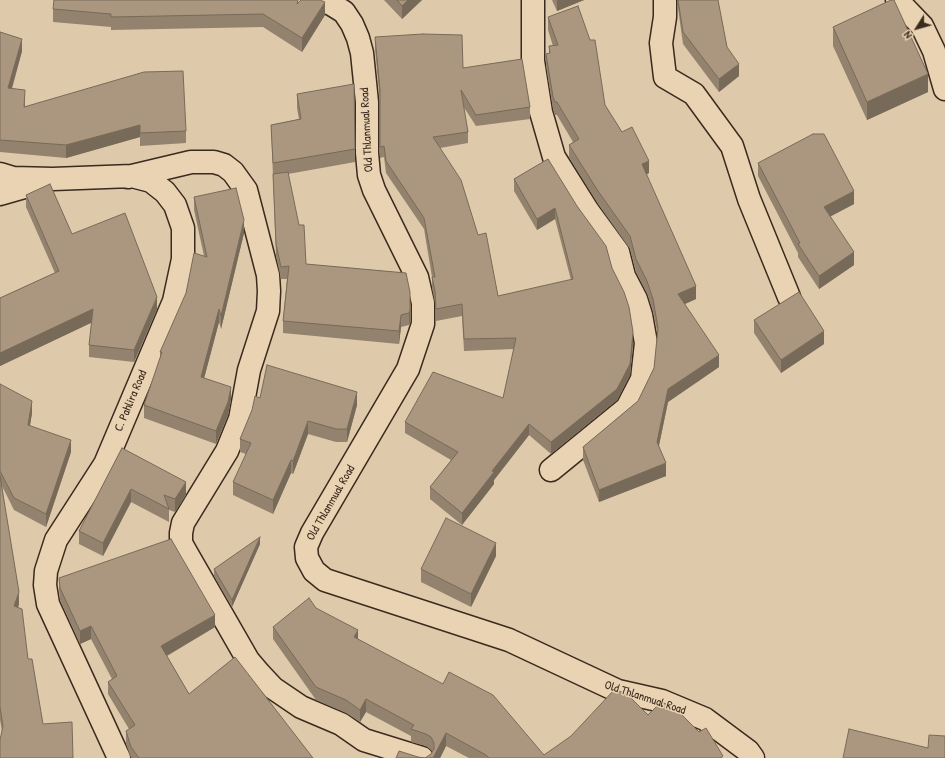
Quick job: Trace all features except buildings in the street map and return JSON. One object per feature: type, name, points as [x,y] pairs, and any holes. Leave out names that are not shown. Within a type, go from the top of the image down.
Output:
[{"type":"street","name":"Old Thlanmual Road","points":[[320,0],[331,4],[344,12],[352,24],[358,38],[362,53],[367,102],[367,153],[369,175],[374,190],[417,277],[423,303],[423,324],[408,369],[312,533],[306,547],[307,558],[314,571],[325,580],[508,640],[618,691],[662,701],[705,719],[748,751],[753,758]]},
{"type":"street","points":[[532,0],[533,61],[541,112],[554,157],[588,211],[618,252],[624,276],[636,299],[641,315],[646,343],[642,379],[627,408],[552,470]]},
{"type":"street","points":[[665,0],[665,17],[661,43],[665,77],[694,94],[732,146],[749,199],[789,297]]},
{"type":"street","points":[[897,0],[922,26],[934,51],[945,89]]},
{"type":"street","points":[[128,177],[191,162],[214,162],[224,165],[233,172],[246,190],[268,275],[270,291],[268,311],[249,370],[240,419],[227,451],[183,523],[181,538],[186,552],[248,660],[259,674],[274,688],[301,707],[341,724],[364,740],[422,758]]},
{"type":"street","name":"C. Pahlira Road","points":[[0,174],[13,178],[53,179],[128,177],[151,181],[165,192],[176,205],[183,228],[183,259],[174,301],[105,464],[56,540],[46,571],[45,585],[48,604],[119,758]]},
{"type":"street","points":[[0,194],[53,179]]}]
